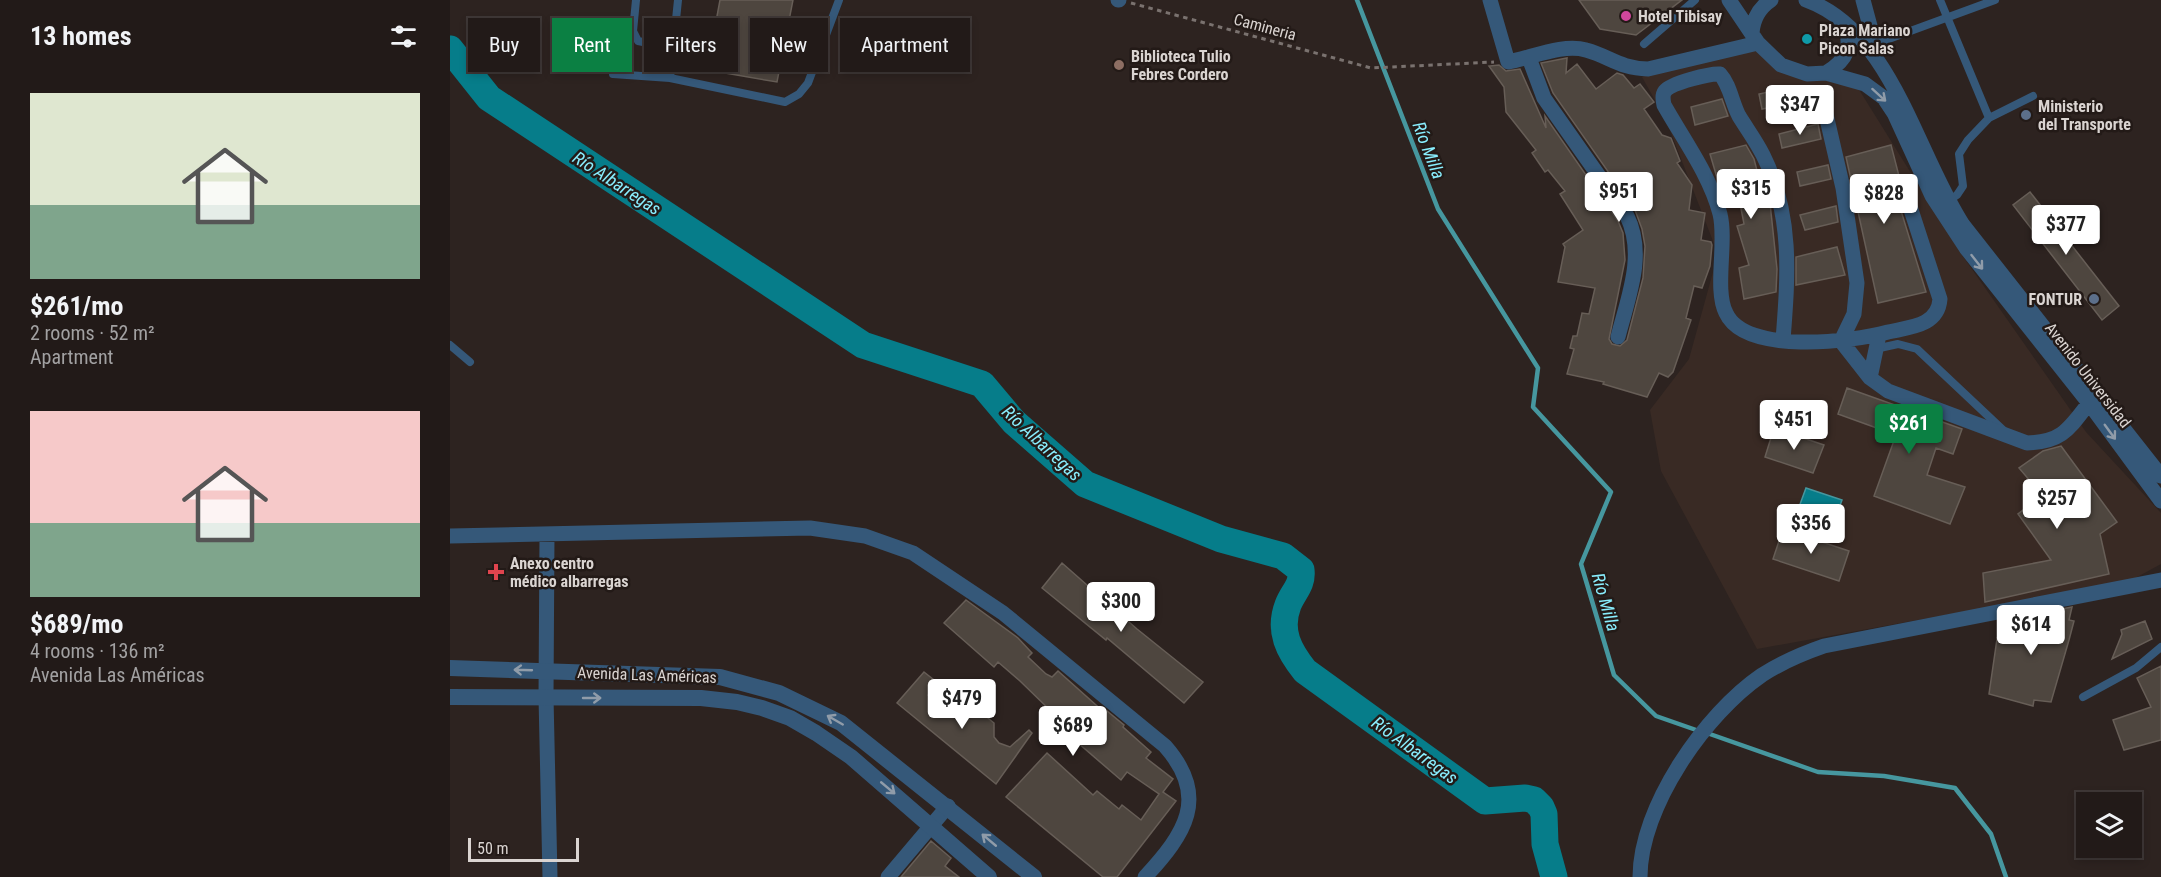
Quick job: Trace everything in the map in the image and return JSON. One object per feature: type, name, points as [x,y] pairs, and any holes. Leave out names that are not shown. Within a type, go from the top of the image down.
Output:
[{"type":"street","points":[[1490,0],[1508,62],[1568,49],[1586,50],[1617,64],[1648,69],[1755,38],[1752,22],[1758,12],[1771,0]]},
{"type":"street","name":"Avenido Universidad","points":[[1729,0],[1755,38],[1781,65],[1807,74],[1826,73],[1865,84],[1884,98],[1894,112],[1932,196],[1954,230],[2089,403],[2161,501]]},
{"type":"street","name":"Avenido Universidad","points":[[1806,0],[1821,6],[1843,21],[1876,50],[1948,201],[1973,238],[2161,476]]},
{"type":"street","points":[[1863,0],[1876,50]]},
{"type":"street","points":[[1826,73],[1837,66],[1848,50],[1849,34],[1843,21]]},
{"type":"street","points":[[1529,58],[1544,98],[1627,216],[1636,236],[1636,262],[1618,337]]},
{"type":"street","points":[[1783,340],[1787,289],[1786,232],[1779,198],[1764,156],[1738,113],[1720,75],[1672,85],[1662,97],[1664,105],[1714,195],[1723,235],[1722,293],[1725,313],[1737,328],[1749,335],[1783,340],[1877,342],[1926,323],[1935,317],[1939,310],[1940,299],[1903,185]]},
{"type":"street","points":[[1824,106],[1843,188],[1857,283],[1854,314],[1841,341]]},
{"type":"street","points":[[1841,341],[1870,378],[1902,397],[2006,433],[2027,443],[2046,442],[2061,436],[2089,403]]},
{"type":"street","points":[[1870,378],[1877,342]]},
{"type":"street","points":[[450,536],[810,528],[865,536],[913,553],[1003,613],[1165,747],[1178,761],[1188,780],[1191,798],[1186,818],[1174,840],[1144,877]]},
{"type":"street","points":[[547,534],[546,697],[550,877]]},
{"type":"street","points":[[1640,877],[1648,826],[1667,785],[1686,755],[1728,705],[1760,676],[1791,657],[1824,646],[2161,580]]},
{"type":"street","name":"Avenida Las Américas","points":[[450,668],[696,675],[756,685],[811,707],[841,723],[948,806],[1034,877]]},
{"type":"street","name":"Avenida Las Américas","points":[[450,697],[701,698],[737,702],[762,708],[790,718],[851,757],[989,877]]},
{"type":"street","points":[[888,877],[948,806]]},
{"type":"lane","points":[[636,0],[633,31],[638,41],[644,42]]},
{"type":"lane","points":[[676,18],[678,0]]},
{"type":"lane","points":[[613,74],[670,78],[785,102],[799,94],[808,83],[839,0]]},
{"type":"lane","points":[[1644,44],[1695,0]]},
{"type":"lane","points":[[1940,0],[1989,118]]},
{"type":"lane","points":[[1876,50],[1947,16],[1995,0]]},
{"type":"lane","points":[[670,78],[671,72]]},
{"type":"lane","points":[[1948,201],[1957,195],[1963,186],[1959,154],[1968,140],[1989,118],[2033,96]]},
{"type":"lane","points":[[1877,342],[1917,349],[2006,433]]},
{"type":"lane","points":[[450,345],[471,362]]},
{"type":"lane","points":[[2083,697],[2136,668],[2161,647]]},
{"type":"path","name":"Camineria","points":[[1119,0],[1371,68],[1508,62]]},
{"type":"shaded area","points":[[1758,47],[1782,69],[1858,88],[1962,255],[2086,432],[2161,513],[2161,564],[2128,582],[1757,649],[1661,471],[1650,410],[1689,359],[1718,254],[1666,120],[1642,77],[1697,54]]},
{"type":"water","points":[[1806,488],[1842,500],[1835,519],[1799,507]]},
{"type":"building","points":[[720,0],[793,0],[789,18],[750,18],[750,72],[779,72],[777,82],[719,72],[738,72],[738,18],[717,18]]},
{"type":"building","name":"Hotel Tibisay","points":[[1579,0],[1682,0],[1636,35],[1600,29]]},
{"type":"building","points":[[1567,58],[1566,73],[1577,64],[1596,89],[1617,73],[1623,75],[1634,88],[1640,84],[1654,102],[1644,109],[1662,135],[1671,138],[1680,161],[1677,163],[1692,185],[1689,210],[1705,213],[1701,240],[1711,242],[1710,266],[1702,288],[1694,286],[1686,318],[1691,320],[1673,372],[1668,377],[1659,373],[1647,397],[1603,384],[1604,382],[1567,374],[1574,349],[1570,348],[1573,336],[1577,336],[1582,313],[1589,314],[1595,288],[1558,282],[1565,247],[1563,244],[1583,230],[1560,194],[1565,191],[1548,170],[1545,172],[1532,153],[1536,150],[1506,112],[1504,87],[1489,66],[1499,65],[1506,71],[1520,69],[1546,128],[1545,116],[1618,221],[1623,233],[1625,260],[1609,339],[1612,344],[1620,346],[1627,340],[1643,278],[1645,246],[1642,229],[1635,210],[1553,93],[1541,63]]},
{"type":"building","points":[[1797,86],[1802,101],[1762,109],[1759,94]]},
{"type":"building","points":[[1722,99],[1728,116],[1695,125],[1691,107]]},
{"type":"building","points":[[1818,124],[1821,139],[1782,148],[1779,134]]},
{"type":"building","points":[[1746,145],[1754,159],[1760,182],[1764,181],[1770,203],[1777,269],[1776,292],[1744,299],[1739,268],[1749,265],[1737,226],[1744,224],[1735,177],[1718,181],[1710,154]]},
{"type":"building","points":[[1891,145],[1899,176],[1894,182],[1894,188],[1926,292],[1878,303],[1846,157]]},
{"type":"building","points":[[1828,165],[1831,179],[1800,186],[1797,172]]},
{"type":"building","points":[[2030,192],[2119,306],[2102,320],[2013,205]]},
{"type":"building","points":[[1836,206],[1838,222],[1805,230],[1800,215]]},
{"type":"building","points":[[1837,247],[1845,275],[1796,285],[1796,257]]},
{"type":"building","points":[[1847,388],[1962,429],[1953,454],[1936,448],[1927,475],[1965,487],[1950,524],[1874,496],[1896,435],[1838,414]]},
{"type":"building","points":[[1774,428],[1824,445],[1813,473],[1765,457]]},
{"type":"building","points":[[2061,446],[2117,522],[2100,534],[2109,574],[1985,602],[1983,573],[2051,560],[2018,514],[2042,495],[2019,468],[2043,451]]},
{"type":"building","points":[[1783,529],[1849,551],[1839,581],[1773,559]]},
{"type":"building","points":[[1062,563],[1137,629],[1203,682],[1184,703],[1107,638],[1106,640],[1042,588]]},
{"type":"building","points":[[966,600],[1018,638],[1032,653],[1028,657],[1046,674],[1052,677],[1058,671],[1105,713],[1107,711],[1124,725],[1123,727],[1151,752],[1146,758],[1173,779],[1163,792],[1176,801],[1117,877],[1103,877],[1006,797],[1047,753],[1093,795],[1097,791],[1119,809],[1122,805],[1141,820],[1159,794],[1127,772],[1121,780],[1071,737],[1068,740],[1047,723],[1055,715],[1020,681],[998,662],[994,667],[944,623]]},
{"type":"building","points":[[2072,607],[2069,620],[2074,621],[2051,702],[2034,700],[2033,706],[1989,694],[1997,639],[2003,621]]},
{"type":"building","points":[[2145,621],[2152,639],[2112,659],[2122,634],[2121,630]]},
{"type":"building","points":[[2161,666],[2161,740],[2124,750],[2113,720],[2151,707],[2137,678]]},
{"type":"building","points":[[924,672],[938,683],[928,695],[960,718],[972,705],[994,723],[994,737],[999,743],[1010,747],[1029,730],[1032,733],[996,784],[897,703]]},
{"type":"building","points":[[931,841],[951,858],[945,866],[959,877],[901,877]]},
{"type":"waterway","name":"Río Milla","points":[[1357,0],[1438,209],[1538,368],[1533,407],[1611,492],[1581,564],[1614,675],[1656,716],[1699,731]]},
{"type":"waterway","name":"Río Albarregas","points":[[450,49],[489,98],[863,345],[982,384],[1014,422],[1085,484],[1221,539],[1283,556],[1301,570],[1301,580],[1288,605],[1284,623],[1290,648],[1305,671],[1485,801],[1525,798],[1534,800],[1544,814],[1545,844],[1554,877]]},
{"type":"waterway","name":"Río Milla","points":[[1707,733],[1818,772],[1884,776],[1955,788],[1991,834],[2006,877]]},
{"type":"place","name":"Hotel Tibisay","points":[[1626,16]]},
{"type":"place","name":"Plaza Mariano Picon Salas","points":[[1807,39]]},
{"type":"place","name":"Biblioteca Tulio Febres Cordero","points":[[1119,65]]},
{"type":"place","name":"Ministerio del Transporte","points":[[2026,115]]},
{"type":"place","name":"FONTUR","points":[[2094,299]]},
{"type":"place","name":"Anexo centro médico albarregas","points":[[496,572]]}]
